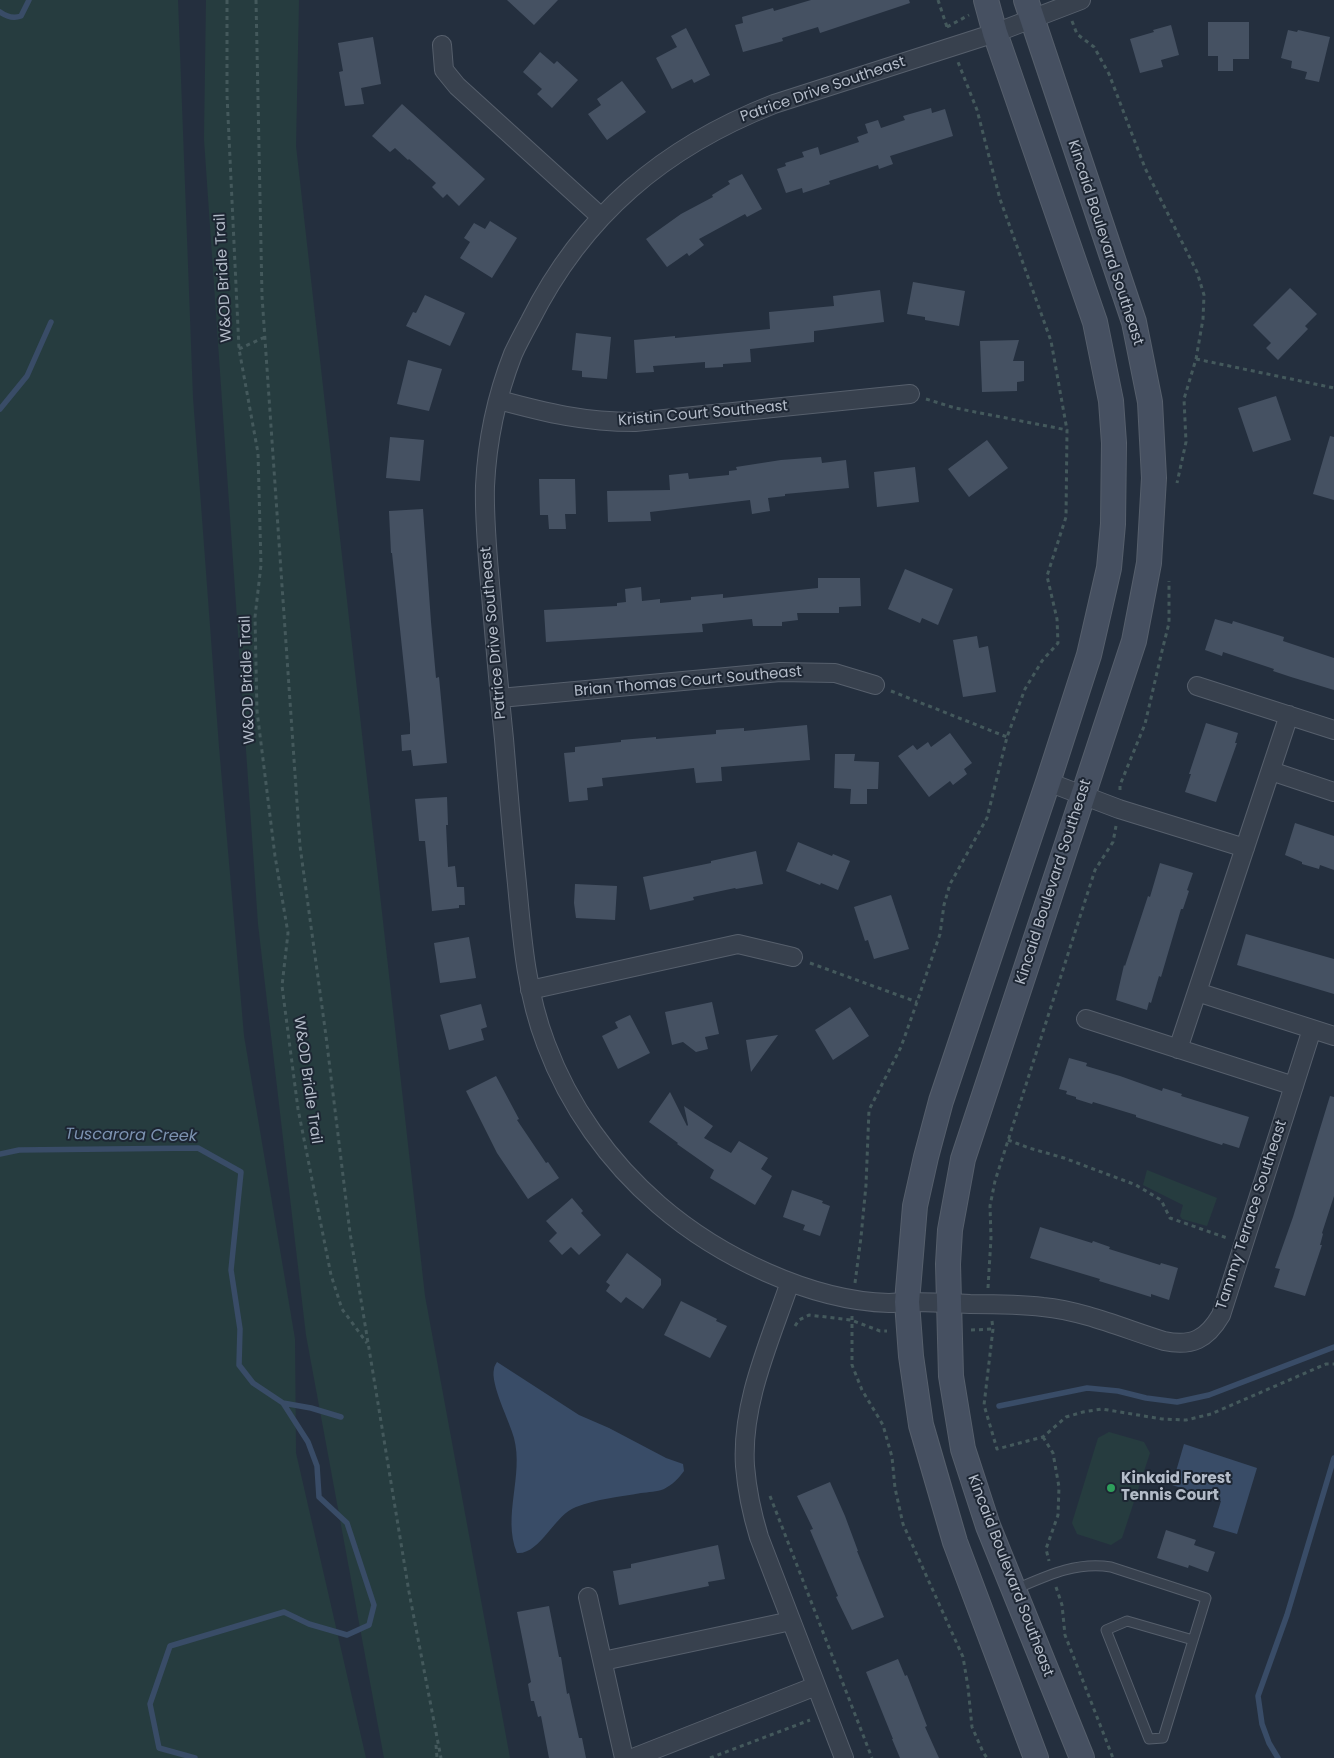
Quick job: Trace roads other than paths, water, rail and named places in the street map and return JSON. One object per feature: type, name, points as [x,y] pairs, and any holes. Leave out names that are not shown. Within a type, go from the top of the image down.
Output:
[{"type":"street","points":[[986,0],[995,33],[1095,322],[1111,402],[1114,443],[1113,524],[1109,568],[1089,655],[941,1101],[926,1157],[915,1206],[907,1302],[910,1356],[921,1425],[955,1542],[1036,1758]]},
{"type":"street","name":"Patrice Drive Southeast","points":[[907,1302],[889,1303],[853,1298],[790,1282],[753,1267],[704,1239],[658,1205],[619,1165],[584,1120],[570,1096],[546,1045],[530,990],[522,936],[485,514],[488,457],[499,400],[514,352],[542,296],[566,259],[601,217],[634,185],[668,158],[706,135],[774,104],[995,33],[1029,9],[1082,0]]},
{"type":"street","name":"Kincaid Boulevard Southeast","points":[[1029,9],[1134,322],[1150,402],[1154,478],[1149,563],[1134,641],[963,1159],[950,1230],[948,1264],[950,1376],[962,1449],[988,1526],[1082,1758]]},
{"type":"street","points":[[442,46],[444,70],[457,86],[601,217]]},
{"type":"street","name":"Kristin Court Southeast","points":[[499,400],[577,419],[635,422],[910,394]]},
{"type":"street","name":"Brian Thomas Court Southeast","points":[[500,698],[780,672],[834,673],[875,685]]},
{"type":"street","points":[[1197,686],[1334,730]]},
{"type":"street","points":[[1178,1049],[1289,715]]},
{"type":"street","points":[[1271,772],[1334,792]]},
{"type":"street","points":[[1048,782],[1119,809],[1245,848]]},
{"type":"street","points":[[530,990],[738,944],[793,957]]},
{"type":"street","points":[[1197,992],[1334,1036]]},
{"type":"street","points":[[1086,1019],[1294,1086]]},
{"type":"street","name":"Tammy Terrace Southeast","points":[[907,1302],[1048,1307],[1076,1313],[1164,1342],[1178,1344],[1192,1342],[1204,1336],[1214,1327],[1221,1315],[1312,1029]]},
{"type":"street","points":[[790,1282],[752,1393],[746,1430],[745,1465],[750,1504],[759,1537],[844,1758]]},
{"type":"street","points":[[588,1597],[624,1758]]},
{"type":"street","points":[[603,1661],[791,1621]]},
{"type":"street","points":[[633,1758],[816,1686]]},
{"type":"lane","points":[[1013,1590],[1052,1574],[1081,1565],[1097,1564],[1111,1566],[1206,1598],[1163,1738],[1149,1739],[1106,1630],[1126,1621],[1193,1640]]},
{"type":"water","points":[[497,1362],[579,1415],[609,1428],[666,1458],[683,1464],[684,1471],[678,1479],[661,1490],[600,1500],[576,1507],[561,1517],[533,1548],[517,1553],[512,1525],[517,1467],[516,1452],[512,1431],[495,1384],[494,1368]]},
{"type":"water","points":[[1184,1444],[1257,1468],[1237,1534],[1213,1527],[1221,1501],[1172,1485]]},
{"type":"waterway","points":[[0,12],[10,17],[21,16],[29,0]]},
{"type":"waterway","points":[[0,409],[27,376],[51,322]]},
{"type":"waterway","name":"Tuscarora Creek","points":[[0,1154],[19,1150],[198,1148],[241,1172],[231,1270],[240,1329],[239,1365],[253,1383],[283,1403],[308,1442],[317,1466],[319,1497],[347,1523],[374,1605],[369,1625],[347,1635],[309,1624],[284,1612],[170,1646],[150,1704],[159,1748],[195,1758]]},
{"type":"waterway","points":[[999,1406],[1087,1388],[1118,1391],[1146,1398],[1177,1402],[1209,1395],[1334,1347]]},
{"type":"waterway","points":[[283,1403],[311,1408],[341,1417]]},
{"type":"waterway","points":[[1278,1758],[1269,1743],[1262,1724],[1258,1696],[1287,1615],[1334,1458]]},
{"type":"place","name":"Kinkaid Forest Tennis Court","points":[[1111,1488]]}]
